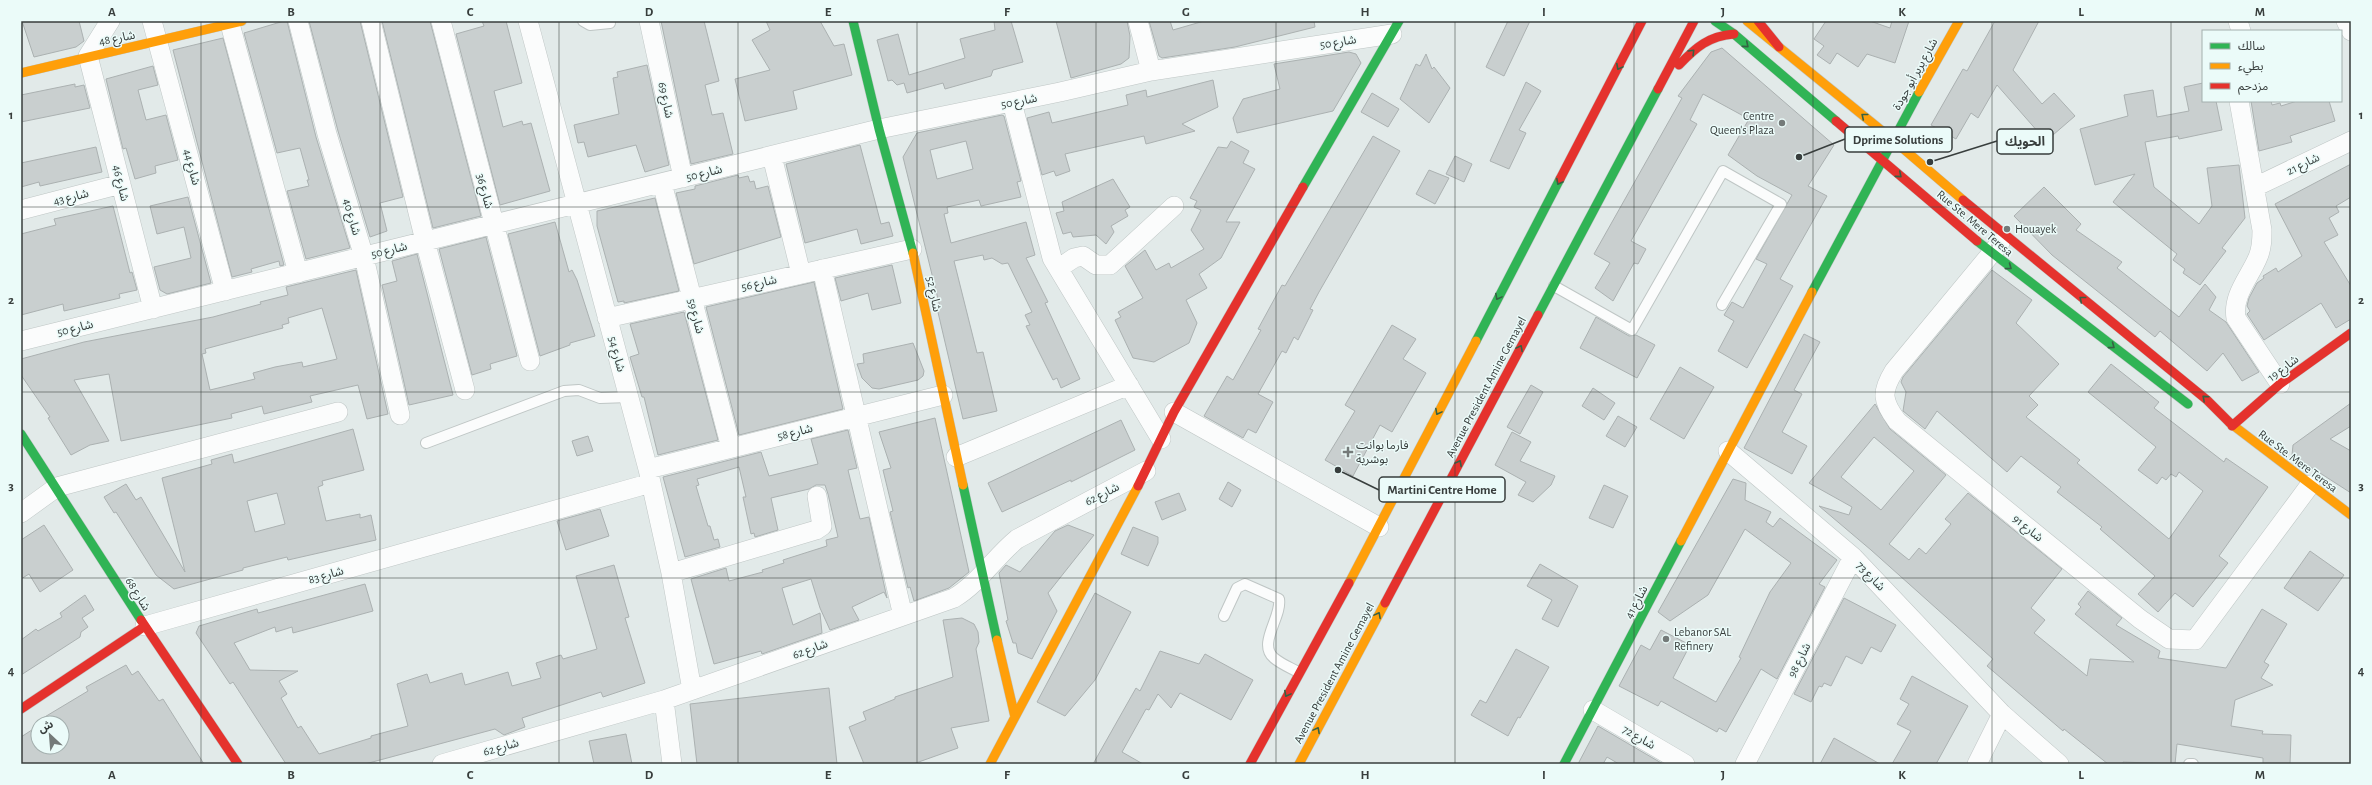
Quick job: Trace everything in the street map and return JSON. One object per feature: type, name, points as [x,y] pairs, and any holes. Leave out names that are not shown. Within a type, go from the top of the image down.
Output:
[{"type":"main road","name":"شارع 52","points":[[853,21],[879,129],[912,249],[956,457],[1015,717]]},
{"type":"main road","points":[[1637,32],[1638,21]]},
{"type":"main road","points":[[1250,764],[1298,672],[1378,527],[1642,21]]},
{"type":"main road","name":"Avenue President Amine Gemayel","points":[[1299,764],[1664,80],[1694,21]]},
{"type":"main road","name":"Rue Ste. Mere Teresa","points":[[1716,21],[1734,34],[1991,253],[2193,407]]},
{"type":"main road","name":"Rue Ste. Mere Teresa","points":[[1747,21],[1892,139],[2005,237],[2207,400],[2232,426],[2351,515]]},
{"type":"main road","points":[[1758,21],[1779,47]]},
{"type":"main road","name":"شارع بربر أبو جودة","points":[[1881,160],[1959,21]]},
{"type":"main road","name":"شارع 48","points":[[21,73],[88,56],[158,42],[236,23]]},
{"type":"main road","points":[[990,764],[1146,471],[1174,412],[1396,28]]},
{"type":"main road","points":[[1664,80],[1705,40],[1719,34],[1734,34]]},
{"type":"main road","name":"شارع 41","points":[[1564,764],[1881,160]]},
{"type":"main road","name":"شارع 19","points":[[2232,426],[2280,384],[2351,333]]},
{"type":"main road","name":"Rue Ste. Mere Teresa","points":[[2212,418],[2232,426]]},
{"type":"main road","name":"شارع 68","points":[[21,434],[57,487],[145,626],[238,764]]},
{"type":"main road","name":"شارع 83","points":[[21,709],[145,626]]},
{"type":"main road","points":[[1258,750],[1258,764]]},
{"type":"street","points":[[88,56],[110,21]]},
{"type":"street","name":"شارع 44","points":[[152,21],[225,291]]},
{"type":"street","name":"شارع 40","points":[[298,21],[327,134],[364,257],[400,416]]},
{"type":"street","points":[[372,21],[425,241],[465,390]]},
{"type":"street","name":"شارع 36","points":[[441,21],[530,361]]},
{"type":"street","name":"شارع 54","points":[[528,21],[576,206],[650,476],[671,573],[692,690]]},
{"type":"street","name":"شارع 69","points":[[649,21],[683,178]]},
{"type":"street","points":[[1138,21],[1151,71]]},
{"type":"street","points":[[2346,21],[2351,31]]},
{"type":"street","points":[[236,23],[298,273]]},
{"type":"street","name":"شارع 50","points":[[21,341],[494,224],[576,206],[879,129],[1012,102],[1151,71],[1396,28]]},
{"type":"street","name":"شارع 46","points":[[88,56],[153,309]]},
{"type":"street","points":[[1012,102],[1048,245],[1059,268],[1161,439]]},
{"type":"street","points":[[2239,102],[2262,230],[2262,244],[2258,257],[2234,307],[2236,318],[2280,384]]},
{"type":"street","name":"شارع 21","points":[[2255,187],[2351,141]]},
{"type":"street","points":[[772,156],[801,274]]},
{"type":"street","name":"شارع 59","points":[[662,183],[731,448]]},
{"type":"street","name":"شارع 43","points":[[21,210],[121,184]]},
{"type":"street","points":[[1059,268],[1074,258],[1083,256],[1096,264],[1110,266],[1174,206]]},
{"type":"street","name":"شارع 91","points":[[2005,237],[1894,371],[1886,384],[1884,398],[1888,409],[1897,420],[2140,619],[2169,639],[2195,640],[2310,485]]},
{"type":"street","name":"شارع 56","points":[[607,318],[912,249]]},
{"type":"street","points":[[822,269],[903,616]]},
{"type":"street","points":[[956,457],[1129,384]]},
{"type":"street","name":"شارع 58","points":[[650,476],[731,448],[943,395]]},
{"type":"street","points":[[21,513],[57,487],[338,412]]},
{"type":"street","points":[[1174,412],[1378,527]]},
{"type":"street","name":"شارع 73","points":[[1728,451],[1853,557],[2002,714],[2059,764]]},
{"type":"street","name":"شارع 62","points":[[442,764],[664,700],[954,598],[967,590],[1002,551],[1017,538],[1146,471]]},
{"type":"street","name":"شارع 83","points":[[145,626],[650,476]]},
{"type":"street","points":[[671,573],[816,530],[822,526],[817,496]]},
{"type":"street","name":"شارع 98","points":[[1745,764],[1853,557]]},
{"type":"street","points":[[664,700],[672,764]]},
{"type":"street","name":"شارع 72","points":[[1593,710],[1684,764]]},
{"type":"street","points":[[1977,764],[2002,714]]},
{"type":"lane","points":[[582,21],[590,25],[610,23]]},
{"type":"lane","points":[[1554,286],[1632,330],[1723,171],[1781,204],[1722,305]]},
{"type":"lane","points":[[426,443],[564,391],[579,390],[600,398],[629,397]]},
{"type":"lane","points":[[1224,616],[1236,588],[1245,584],[1279,599],[1280,607],[1268,639],[1268,649],[1273,658],[1298,672]]},
{"type":"building","points":[[22,21],[79,21],[84,41],[76,47],[34,57]]},
{"type":"building","points":[[287,21],[316,137],[350,248],[306,259],[287,191],[309,186],[307,180],[309,180],[300,148],[277,153],[244,33]]},
{"type":"building","points":[[309,21],[360,21],[403,197],[380,203],[387,231],[370,237],[338,131]]},
{"type":"building","points":[[382,21],[430,21],[481,216],[433,228]]},
{"type":"building","points":[[482,21],[506,21],[522,83],[494,91],[503,127],[522,121],[523,125],[531,123],[550,191],[500,205],[456,34],[484,26]]},
{"type":"building","points":[[661,21],[704,21],[719,81],[705,85],[712,115],[723,113],[733,154],[691,164]]},
{"type":"building","points":[[766,21],[820,21],[834,46],[844,44],[852,75],[793,91],[797,109],[745,121],[735,79],[770,70],[752,40],[770,30]]},
{"type":"building","points":[[994,21],[1011,21],[1023,62],[993,70],[991,76],[945,89],[943,83],[907,93],[904,83],[897,85],[892,80],[888,81],[877,40],[898,34],[909,75],[965,58],[960,39],[995,30]]},
{"type":"building","points":[[1056,21],[1127,21],[1130,36],[1129,58],[1121,64],[1071,78]]},
{"type":"building","points":[[1149,21],[1170,21],[1173,30],[1204,21],[1314,21],[1315,27],[1235,47],[1162,58],[1159,56]]},
{"type":"building","points":[[1508,21],[1530,21],[1504,76],[1486,67]]},
{"type":"building","points":[[1826,21],[1870,21],[1890,28],[1892,21],[1909,21],[1895,63],[1867,54],[1858,67],[1837,53],[1830,64],[1817,55],[1824,46],[1814,39]]},
{"type":"building","points":[[1995,21],[2039,21],[2013,70],[2042,104],[2054,93],[2075,116],[2046,141],[1997,85],[1978,118],[1971,113],[1956,139],[1931,125],[1963,69],[1967,71]]},
{"type":"building","points":[[223,38],[284,265],[280,266],[279,261],[251,269],[252,272],[232,277],[173,50]]},
{"type":"building","points":[[1722,48],[1834,145],[1808,186],[1827,196],[1780,279],[1793,286],[1747,368],[1718,351],[1734,321],[1724,315],[1732,302],[1743,308],[1767,264],[1756,259],[1792,195],[1757,176],[1728,155],[1749,119],[1703,94],[1690,120],[1697,124],[1631,241],[1646,249],[1638,264],[1634,263],[1613,301],[1595,288],[1610,263],[1594,254],[1682,98],[1678,96],[1711,52]]},
{"type":"building","points":[[1349,52],[1356,54],[1361,63],[1333,111],[1237,133],[1233,118],[1243,99],[1280,89],[1274,64]]},
{"type":"building","points":[[1426,54],[1432,69],[1434,67],[1450,88],[1429,123],[1400,99],[1416,64],[1420,66]]},
{"type":"building","points":[[647,65],[669,165],[645,172],[636,145],[588,157],[584,142],[578,143],[574,125],[619,114],[613,78],[618,77],[617,72]]},
{"type":"building","points":[[153,66],[158,85],[138,90],[146,120],[166,115],[178,160],[155,166],[156,173],[135,179],[126,148],[123,149],[106,79]]},
{"type":"building","points":[[1213,80],[1218,107],[1182,124],[1195,131],[1146,144],[1144,136],[1065,154],[1070,171],[1056,176],[1054,171],[1042,175],[1027,118],[1049,112],[1052,123],[1128,105],[1126,95],[1146,90],[1147,97]]},
{"type":"building","points":[[1526,82],[1541,91],[1519,130],[1526,133],[1509,169],[1490,161]]},
{"type":"building","points":[[2202,83],[2202,102],[2216,102],[2222,130],[2179,139],[2178,136],[2145,142],[2154,187],[2199,224],[2212,206],[2207,168],[2239,165],[2245,218],[2222,248],[2226,251],[2200,285],[2183,273],[2185,269],[2173,260],[2177,254],[2113,202],[2135,174],[2095,185],[2080,129],[2128,116],[2124,95],[2153,90],[2157,117],[2189,111],[2184,87]]},
{"type":"building","points":[[75,84],[75,87],[84,85],[90,108],[21,122],[21,95]]},
{"type":"building","points":[[1372,93],[1399,109],[1388,127],[1361,112]]},
{"type":"building","points":[[2251,102],[2271,102],[2272,105],[2280,103],[2281,106],[2294,102],[2329,102],[2335,121],[2290,136],[2292,142],[2259,151]]},
{"type":"building","points":[[1002,115],[1004,116],[1021,181],[1017,182],[1021,197],[981,206],[979,200],[947,207],[948,213],[944,214],[951,243],[1026,222],[1035,255],[1026,258],[1048,302],[1045,303],[1080,379],[1061,388],[1057,378],[1053,380],[1026,326],[1030,325],[1025,315],[1032,312],[1008,263],[1002,264],[992,258],[984,260],[983,255],[954,261],[977,353],[983,352],[997,411],[963,419],[937,308],[940,307],[903,157],[917,133]],"holes":[[[966,141],[973,169],[937,179],[930,150]]]},
{"type":"building","points":[[1373,136],[1400,151],[1319,292],[1310,309],[1313,310],[1298,340],[1294,337],[1286,353],[1282,351],[1258,394],[1273,402],[1256,433],[1248,429],[1243,438],[1204,416],[1227,376],[1233,380],[1261,330],[1258,329],[1282,285],[1285,286]]},
{"type":"building","points":[[1231,141],[1249,151],[1243,163],[1255,169],[1226,222],[1240,222],[1221,258],[1199,274],[1207,288],[1186,300],[1197,323],[1189,343],[1154,362],[1133,358],[1115,320],[1121,317],[1118,312],[1143,298],[1125,266],[1145,250],[1156,270],[1169,263],[1171,268],[1204,249],[1191,230],[1201,210],[1194,207],[1197,201],[1190,198],[1218,147],[1227,148]]},
{"type":"building","points":[[860,145],[881,224],[889,222],[893,236],[861,244],[857,229],[805,243],[786,164]]},
{"type":"building","points":[[96,147],[102,172],[40,186],[39,182],[21,187],[21,163]]},
{"type":"building","points":[[1455,156],[1472,164],[1464,182],[1446,174]]},
{"type":"building","points":[[2351,164],[2351,197],[2336,206],[2339,212],[2329,218],[2338,235],[2324,242],[2351,286],[2351,319],[2336,328],[2321,303],[2264,340],[2247,314],[2250,311],[2247,306],[2249,298],[2257,283],[2264,278],[2263,276],[2276,268],[2278,272],[2302,256],[2275,204]]},
{"type":"building","points":[[1429,170],[1449,178],[1435,204],[1416,194]]},
{"type":"building","points":[[738,175],[739,178],[748,176],[750,182],[754,181],[756,189],[768,186],[781,237],[694,264],[676,193],[695,189],[695,186]]},
{"type":"building","points":[[1113,179],[1130,207],[1125,210],[1128,216],[1111,226],[1114,232],[1106,244],[1096,235],[1073,237],[1071,232],[1063,234],[1056,213],[1064,211],[1062,202]]},
{"type":"building","points":[[2044,187],[2081,224],[2076,230],[2122,262],[2117,268],[2179,317],[2205,284],[2216,297],[2209,310],[2226,322],[2259,372],[2242,381],[2223,353],[2207,371],[2160,331],[2155,337],[2052,255],[2014,216]]},
{"type":"building","points":[[188,197],[211,283],[167,294],[160,290],[154,267],[191,258],[184,227],[157,234],[150,206]]},
{"type":"building","points":[[655,198],[679,291],[624,303],[624,301],[618,302],[597,226],[597,211]]},
{"type":"building","points":[[113,206],[130,273],[132,272],[137,290],[119,294],[120,298],[64,311],[63,304],[21,315],[21,234],[56,225],[54,219]]},
{"type":"building","points":[[555,222],[569,272],[572,270],[577,280],[595,336],[570,343],[570,345],[540,356],[508,234]]},
{"type":"building","points":[[486,237],[517,356],[490,364],[491,369],[472,375],[439,249]]},
{"type":"building","points":[[417,254],[453,395],[409,405],[382,285],[397,281],[392,261]]},
{"type":"building","points":[[892,265],[901,303],[872,310],[868,293],[841,301],[835,278]]},
{"type":"building","points":[[356,270],[388,414],[367,419],[358,385],[310,396],[312,402],[264,414],[262,406],[231,414],[232,418],[121,441],[109,374],[74,380],[109,441],[90,445],[71,455],[48,418],[50,417],[21,375],[21,359],[84,342],[213,317],[261,304],[260,302],[288,295],[286,287]],"holes":[[[322,308],[337,359],[303,367],[302,362],[275,367],[253,373],[255,379],[210,390],[202,354],[206,353],[205,349],[283,328],[282,325],[289,323],[288,318]]]},
{"type":"building","points":[[1992,270],[2032,300],[2016,323],[2059,364],[2029,396],[2038,405],[2026,417],[2080,460],[2077,463],[2169,539],[2203,491],[2179,472],[2176,477],[2171,474],[2166,480],[2162,477],[2157,484],[2138,470],[2156,447],[2088,392],[2111,364],[2159,402],[2154,408],[2224,462],[2226,458],[2268,487],[2219,556],[2228,563],[2193,607],[2175,593],[2158,612],[2138,594],[2155,576],[2100,529],[2102,527],[2057,492],[2061,487],[2021,456],[2007,472],[1937,411],[1925,429],[1903,411],[1906,392],[1901,382],[1903,377]]},
{"type":"building","points":[[814,282],[843,409],[739,435],[706,307]]},
{"type":"building","points":[[684,312],[718,440],[658,455],[644,397],[642,397],[630,357],[639,354],[630,324]]},
{"type":"building","points":[[1596,317],[1629,336],[1636,335],[1655,345],[1637,378],[1580,348]]},
{"type":"building","points":[[1392,325],[1416,339],[1403,359],[1426,373],[1392,432],[1380,425],[1353,476],[1325,460],[1355,411],[1345,405]]},
{"type":"building","points":[[1804,334],[1820,342],[1794,390],[1802,394],[1782,432],[1807,446],[1792,474],[1744,448]]},
{"type":"building","points":[[913,343],[924,371],[923,376],[918,380],[879,389],[872,388],[862,378],[857,364],[864,363],[863,354]]},
{"type":"building","points":[[1680,367],[1714,387],[1684,439],[1650,419]]},
{"type":"building","points":[[1531,385],[1543,392],[1520,434],[1507,427]]},
{"type":"building","points":[[1593,388],[1615,403],[1604,420],[1582,406]]},
{"type":"building","points":[[2351,403],[2351,426],[2330,439],[2351,451],[2351,493],[2292,455],[2293,445]]},
{"type":"building","points":[[1875,404],[1890,429],[1946,475],[1889,544],[1909,560],[1919,548],[1926,554],[1951,524],[1945,519],[1968,493],[2062,569],[2031,608],[2045,620],[2034,633],[2087,676],[2090,659],[2134,662],[2075,614],[2081,607],[2078,604],[2088,591],[2122,618],[2116,625],[2160,651],[2158,658],[2226,668],[2262,609],[2287,624],[2264,662],[2269,665],[2261,678],[2273,685],[2235,700],[2231,726],[2263,731],[2262,734],[2291,735],[2290,764],[2263,764],[2263,758],[2177,744],[2175,764],[2123,762],[2123,764],[2108,764],[2064,729],[2063,731],[1987,666],[1993,659],[1871,550],[1819,506],[1849,515],[1852,507],[1809,483]],"holes":[[[1874,437],[1914,471],[1881,510],[1841,477]]]},
{"type":"building","points":[[1618,416],[1637,427],[1625,447],[1606,436]]},
{"type":"building","points":[[935,418],[969,572],[949,588],[914,601],[910,587],[908,588],[890,512],[893,511],[883,470],[891,468],[879,432]]},
{"type":"building","points":[[1121,420],[1135,450],[1071,482],[1071,480],[1002,512],[988,483]]},
{"type":"building","points":[[353,429],[364,470],[322,481],[323,485],[318,487],[326,521],[360,514],[360,518],[371,515],[376,540],[288,560],[287,557],[243,568],[243,570],[174,589],[156,575],[116,512],[114,513],[104,497],[126,484],[136,500],[141,497],[185,572],[162,478],[212,464],[211,460],[232,454],[234,463]],"holes":[[[277,493],[285,524],[255,532],[247,501]]]},
{"type":"building","points":[[848,430],[857,468],[848,470],[860,519],[869,517],[887,598],[884,592],[852,607],[859,620],[830,630],[820,608],[811,579],[782,588],[793,625],[820,613],[822,633],[762,654],[761,651],[714,664],[691,579],[726,568],[729,581],[763,572],[762,570],[784,563],[783,560],[827,546],[826,540],[838,537],[828,494],[825,485],[816,485],[809,489],[771,498],[778,530],[755,537],[754,533],[751,534],[743,497],[746,497],[739,467],[697,479],[699,485],[696,486],[708,526],[710,526],[714,540],[718,539],[720,547],[685,557],[663,477],[761,452],[769,476],[818,464],[811,439]]},
{"type":"building","points":[[1512,432],[1531,442],[1520,461],[1555,476],[1551,485],[1533,502],[1518,495],[1526,482],[1495,465]]},
{"type":"building","points":[[588,436],[593,451],[577,456],[572,441]]},
{"type":"building","points":[[1733,479],[1746,483],[1745,500],[1771,512],[1766,522],[1773,527],[1780,518],[1837,560],[1819,584],[1825,587],[1777,679],[1761,669],[1726,732],[1719,728],[1717,732],[1661,701],[1658,706],[1619,686],[1641,645],[1650,650],[1661,630],[1690,645],[1673,678],[1716,702],[1741,658],[1739,657],[1770,592],[1791,563],[1745,529],[1708,595],[1670,621],[1658,612]]},
{"type":"building","points":[[1228,482],[1241,490],[1232,507],[1219,499]]},
{"type":"building","points":[[1604,485],[1628,496],[1613,528],[1589,518]]},
{"type":"building","points":[[1179,493],[1186,510],[1162,520],[1155,502]]},
{"type":"building","points":[[600,509],[609,536],[566,550],[557,521]]},
{"type":"building","points":[[44,525],[73,570],[40,592],[29,574],[21,579],[21,540]]},
{"type":"building","points":[[1068,525],[1094,535],[1048,593],[1057,611],[1032,659],[1018,653],[1016,643],[1013,643],[1006,621],[1008,620],[999,573],[1006,565],[1020,572],[1055,531]]},
{"type":"building","points":[[1133,527],[1158,537],[1158,543],[1148,566],[1121,554]]},
{"type":"building","points":[[2310,551],[2344,575],[2318,611],[2284,588]]},
{"type":"building","points":[[1540,564],[1578,586],[1558,627],[1542,619],[1552,600],[1527,586]]},
{"type":"building","points":[[614,565],[629,617],[625,618],[645,683],[603,697],[601,692],[522,718],[525,727],[504,735],[495,729],[365,764],[286,764],[233,682],[230,684],[196,633],[199,626],[257,609],[258,613],[365,584],[373,611],[293,633],[292,627],[276,632],[275,627],[234,643],[250,670],[298,671],[279,681],[287,694],[281,698],[298,728],[301,726],[319,754],[371,738],[371,736],[408,726],[397,684],[427,674],[430,683],[462,673],[465,685],[508,672],[512,686],[541,678],[536,663],[561,655],[563,659],[597,649],[576,576]]},
{"type":"building","points":[[1095,593],[1131,612],[1095,680],[1065,716],[1037,702]]},
{"type":"building","points":[[85,595],[94,610],[82,618],[88,627],[81,632],[80,637],[21,675],[21,640],[36,629],[38,631],[62,617],[60,613]]},
{"type":"building","points":[[1844,598],[1896,625],[1881,652],[1871,647],[1862,664],[1846,656],[1831,686],[1824,683],[1822,687],[1819,686],[1811,702],[1794,694]]},
{"type":"building","points":[[962,618],[974,624],[978,632],[979,642],[976,649],[989,721],[951,728],[958,748],[913,764],[864,764],[849,727],[866,720],[863,712],[895,699],[895,697],[953,677],[943,620]]},
{"type":"building","points":[[1516,649],[1549,667],[1508,736],[1471,715],[1480,700],[1486,703]]},
{"type":"building","points":[[1160,651],[1199,664],[1205,654],[1253,680],[1231,720],[1180,693],[1171,708],[1158,694],[1149,710],[1146,709],[1122,752],[1143,764],[1093,764],[1136,688],[1140,691]]},
{"type":"building","points":[[126,665],[132,675],[138,671],[159,701],[163,699],[204,764],[21,764],[21,737],[30,731],[30,755],[70,755],[70,715],[48,715],[88,691],[86,687]]},
{"type":"building","points":[[1912,676],[1968,706],[1936,764],[1892,764],[1911,731],[1897,724],[1909,704],[1900,699]]},
{"type":"building","points":[[829,688],[837,764],[697,764],[690,704]]},
{"type":"building","points":[[1598,726],[1663,764],[1619,764],[1607,757],[1603,764],[1578,764]]},
{"type":"building","points":[[626,734],[632,764],[594,764],[589,741]]},
{"type":"building","points":[[1834,738],[1880,764],[1820,764]]},
{"type":"traffic: fast","points":[[853,21],[879,129],[913,253]]},
{"type":"traffic: fast","points":[[1303,187],[1399,21]]},
{"type":"traffic: fast","points":[[1715,21],[1734,34],[1836,121]]},
{"type":"traffic: fast","points":[[1538,315],[1658,89]]},
{"type":"traffic: fast","points":[[1812,292],[1919,92]]},
{"type":"traffic: fast","points":[[1476,341],[1560,179]]},
{"type":"traffic: fast","points":[[1977,241],[2188,404]]},
{"type":"traffic: fast","points":[[21,434],[141,620]]},
{"type":"traffic: fast","points":[[963,485],[997,640]]},
{"type":"traffic: fast","points":[[1564,764],[1681,541]]},
{"type":"traffic: slow","points":[[21,73],[242,21]]},
{"type":"traffic: slow","points":[[1747,21],[1892,139],[1963,200]]},
{"type":"traffic: slow","points":[[1919,92],[1959,21]]},
{"type":"traffic: slow","points":[[913,253],[963,485]]},
{"type":"traffic: slow","points":[[1681,541],[1812,292]]},
{"type":"traffic: slow","points":[[1349,583],[1476,341]]},
{"type":"traffic: slow","points":[[2230,423],[2351,515]]},
{"type":"traffic: slow","points":[[990,764],[1138,486]]},
{"type":"traffic: slow","points":[[1299,764],[1385,603]]},
{"type":"traffic: slow","points":[[997,640],[1015,717]]},
{"type":"traffic: jam","points":[[1560,179],[1642,21]]},
{"type":"traffic: jam","points":[[1658,89],[1694,21]]},
{"type":"traffic: jam","points":[[1758,21],[1779,47]]},
{"type":"traffic: jam","points":[[1679,65],[1697,48],[1710,40],[1717,37],[1734,34]]},
{"type":"traffic: jam","points":[[1836,121],[1977,241]]},
{"type":"traffic: jam","points":[[1138,486],[1174,412],[1303,187]]},
{"type":"traffic: jam","points":[[1963,200],[2207,400],[2230,423]]},
{"type":"traffic: jam","points":[[1385,603],[1538,315]]},
{"type":"traffic: jam","points":[[2232,426],[2280,384],[2351,333]]},
{"type":"traffic: jam","points":[[1250,764],[1349,583]]},
{"type":"traffic: jam","points":[[141,620],[238,764]]},
{"type":"traffic: jam","points":[[21,709],[145,626]]},
{"type":"place","name":"Centre Queen's Plaza","points":[[1782,123]]},
{"type":"place","name":"Dprime Solutions","points":[[1799,157]]},
{"type":"place","name":"الحويك","points":[[1930,162]]},
{"type":"place","name":"Houayek","points":[[2007,229]]},
{"type":"place","name":"فارما بوانت بوشرية","points":[[1348,452]]},
{"type":"place","name":"Martini Centre Home","points":[[1338,470]]},
{"type":"place","name":"Lebanor SAL Refinery","points":[[1666,639]]}]
